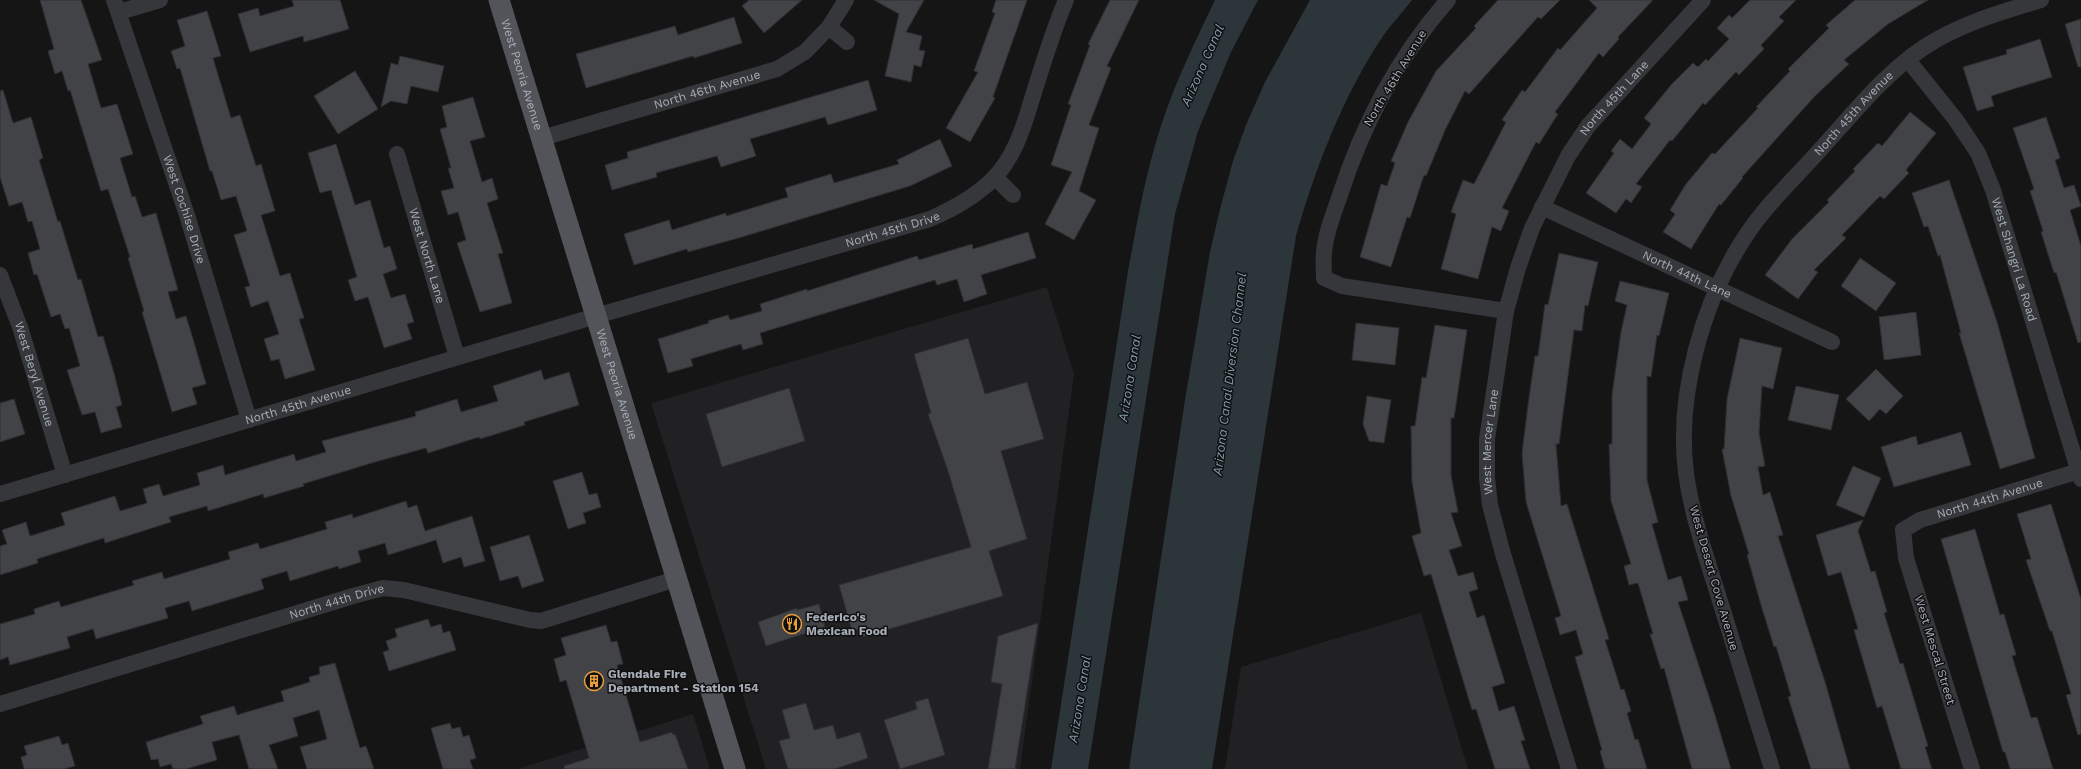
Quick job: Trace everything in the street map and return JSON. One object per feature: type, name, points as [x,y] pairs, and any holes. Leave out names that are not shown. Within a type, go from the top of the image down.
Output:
[{"type":"main road","name":"West Peoria Avenue","points":[[499,0],[735,769]]},
{"type":"street","points":[[116,6],[160,0]]},
{"type":"street","name":"North 46th Avenue","points":[[542,138],[778,69],[805,52],[829,27],[846,0]]},
{"type":"street","name":"North 45th Drive","points":[[596,316],[930,219],[953,209],[975,195],[995,177],[1013,151],[1021,134],[1055,27],[1066,0]]},
{"type":"street","name":"North 46th Avenue","points":[[1448,0],[1429,22],[1370,116],[1352,157],[1329,229],[1324,253],[1324,278],[1342,286],[1506,311]]},
{"type":"street","name":"North 45th Lane","points":[[1542,207],[1568,156],[1588,126],[1703,0]]},
{"type":"street","name":"North 45th Avenue","points":[[1717,290],[1747,233],[1779,195],[1873,92],[1908,60],[1924,48],[1961,28],[1997,13],[2042,0]]},
{"type":"street","name":"West Cochise Drive","points":[[116,6],[188,215],[249,420]]},
{"type":"street","points":[[829,27],[847,42]]},
{"type":"street","name":"West Shangri La Road","points":[[1908,60],[1956,120],[1978,153],[1993,190],[2080,475]]},
{"type":"street","name":"West North Lane","points":[[397,154],[458,357]]},
{"type":"street","points":[[995,177],[1013,195]]},
{"type":"street","name":"North 44th Lane","points":[[1542,207],[1717,290],[1832,342]]},
{"type":"street","name":"West Mercer Lane","points":[[1542,207],[1532,228],[1518,268],[1506,311],[1487,439],[1487,478],[1490,505],[1502,554],[1568,769]]},
{"type":"street","name":"West Beryl Avenue","points":[[0,275],[20,327],[65,475]]},
{"type":"street","name":"West Desert Cove Avenue","points":[[1717,290],[1692,364],[1685,424],[1686,472],[1701,541],[1772,769]]},
{"type":"street","name":"North 45th Avenue","points":[[0,494],[596,316]]},
{"type":"street","name":"North 44th Avenue","points":[[1904,530],[1920,520],[2080,475]]},
{"type":"street","name":"West Mescal Street","points":[[1904,530],[1906,558],[1972,769]]},
{"type":"street","name":"North 44th Drive","points":[[0,704],[338,600],[383,588],[404,590],[530,620],[541,621],[676,579]]},
{"type":"shaded area","points":[[1047,287],[1074,374],[1020,769],[766,769],[651,403]]},
{"type":"shaded area","points":[[1421,613],[1468,769],[1225,769],[1241,667]]},
{"type":"shaded area","points":[[693,714],[710,769],[517,769]]},
{"type":"water","name":"Arizona Canal","points":[[1215,0],[1258,0],[1231,52],[1198,131],[1175,214],[1088,769],[1051,769],[1128,271],[1142,199],[1150,164],[1166,112],[1185,63]]},
{"type":"water","name":"Arizona Canal Diversion Channel","points":[[1310,0],[1412,0],[1383,36],[1355,83],[1343,107],[1312,184],[1296,236],[1212,769],[1129,769],[1185,400],[1210,252],[1220,209],[1233,161],[1246,125],[1265,82]]},
{"type":"building","points":[[40,0],[81,0],[102,60],[88,64],[101,108],[117,104],[133,154],[120,158],[132,197],[135,196],[142,217],[156,213],[178,290],[168,292],[176,319],[186,316],[194,342],[206,384],[192,388],[197,404],[172,412],[142,312],[144,311],[128,258],[130,257],[108,189],[101,191],[70,90],[68,91],[62,71],[55,74],[48,51],[54,49]]},
{"type":"building","points":[[292,0],[340,0],[349,29],[304,42],[303,36],[250,52],[238,14],[258,8],[260,16],[294,6]]},
{"type":"building","points":[[749,0],[802,0],[764,33],[742,6]]},
{"type":"building","points":[[874,0],[924,0],[906,32],[922,36],[919,50],[925,51],[921,67],[914,65],[911,82],[885,76],[899,14]]},
{"type":"building","points":[[996,0],[1027,0],[993,97],[995,98],[970,142],[946,128],[978,72],[974,71],[995,13],[992,12]]},
{"type":"building","points":[[1110,0],[1139,0],[1107,66],[1111,68],[1089,125],[1099,128],[1079,191],[1096,200],[1074,240],[1045,224],[1072,172],[1051,165],[1071,105],[1068,104],[1090,45],[1088,44]]},
{"type":"building","points":[[1498,0],[1560,0],[1541,19],[1538,17],[1469,94],[1465,91],[1446,128],[1426,176],[1424,175],[1410,218],[1407,217],[1391,267],[1360,257],[1381,184],[1387,186],[1395,163],[1391,161],[1408,122],[1436,71],[1476,28],[1474,26]]},
{"type":"building","points":[[1589,0],[1653,0],[1618,37],[1619,39],[1603,57],[1599,53],[1555,112],[1558,114],[1539,144],[1536,142],[1502,208],[1509,211],[1501,231],[1492,227],[1478,279],[1441,269],[1456,214],[1451,212],[1463,180],[1474,184],[1506,122],[1502,120],[1522,90],[1525,92],[1558,48],[1560,50],[1597,8]]},
{"type":"building","points":[[1750,0],[1796,0],[1779,17],[1784,21],[1761,45],[1764,49],[1739,75],[1736,72],[1705,105],[1703,103],[1672,141],[1670,140],[1636,184],[1642,187],[1631,203],[1626,199],[1616,213],[1586,193],[1614,153],[1611,151],[1620,139],[1632,149],[1651,124],[1644,118],[1671,85],[1693,63],[1698,67],[1706,59],[1708,61],[1729,39],[1717,28],[1729,15],[1732,18]]},
{"type":"building","points":[[1855,0],[1928,0],[1888,24],[1844,60],[1849,64],[1815,96],[1742,177],[1743,178],[1721,205],[1719,204],[1691,249],[1663,232],[1675,214],[1670,210],[1686,184],[1712,153],[1715,154],[1758,108],[1756,107],[1790,71],[1788,69],[1829,28],[1826,25]]},
{"type":"building","points":[[207,11],[221,56],[213,58],[231,118],[240,115],[256,166],[261,164],[275,211],[261,215],[280,276],[290,273],[304,318],[299,319],[315,370],[285,379],[279,359],[271,361],[264,339],[279,334],[268,301],[251,307],[245,287],[250,286],[234,235],[247,231],[236,196],[221,200],[212,171],[210,171],[180,68],[177,69],[171,51],[185,46],[177,20]]},
{"type":"building","points":[[734,17],[742,43],[586,88],[576,54],[675,26],[678,35]]},
{"type":"building","points":[[2081,19],[2081,67],[2078,67],[2065,24]]},
{"type":"building","points":[[2040,39],[2052,77],[1991,96],[1994,106],[1977,111],[1963,67],[2007,54],[2006,50]]},
{"type":"building","points":[[400,56],[444,66],[438,92],[411,86],[407,104],[391,101],[381,107],[391,63],[398,65]]},
{"type":"building","points":[[355,71],[378,109],[338,134],[314,96]]},
{"type":"building","points":[[868,80],[877,110],[828,125],[825,117],[750,139],[756,156],[721,167],[717,156],[656,173],[657,177],[612,190],[605,165],[628,158],[627,152]]},
{"type":"building","points":[[3,90],[13,123],[31,117],[43,158],[39,160],[58,222],[60,221],[78,280],[81,279],[98,337],[103,336],[114,373],[122,405],[116,407],[122,427],[101,433],[95,412],[82,415],[67,370],[80,366],[69,328],[65,329],[60,314],[51,317],[37,274],[34,275],[28,253],[40,249],[32,221],[28,222],[22,202],[9,206],[0,177],[0,91]]},
{"type":"building","points":[[473,97],[485,137],[470,141],[482,182],[492,178],[498,199],[487,203],[503,253],[498,254],[512,303],[480,312],[457,243],[466,240],[458,212],[448,215],[441,191],[454,188],[448,168],[451,168],[440,129],[447,127],[442,106]]},
{"type":"building","points":[[1910,112],[1936,133],[1906,170],[1909,173],[1884,199],[1880,196],[1842,235],[1846,238],[1814,270],[1818,272],[1798,299],[1765,275],[1792,239],[1829,202],[1827,200],[1855,171],[1853,169],[1878,143],[1882,146]]},
{"type":"building","points":[[2046,117],[2060,158],[2055,160],[2064,188],[2074,185],[2081,206],[2070,210],[2081,246],[2081,342],[2078,343],[2056,272],[2054,273],[2041,232],[2043,231],[2030,191],[2034,189],[2013,128]]},
{"type":"building","points":[[940,139],[952,166],[910,186],[742,237],[688,252],[687,249],[634,265],[624,234],[669,220],[672,230],[726,213],[726,216],[788,197],[785,188],[831,174],[834,183],[899,164],[897,160]]},
{"type":"building","points":[[336,144],[355,205],[370,200],[384,248],[390,246],[397,269],[383,274],[391,298],[405,294],[414,322],[407,324],[412,339],[384,348],[368,297],[355,301],[348,280],[357,277],[331,190],[320,193],[308,153]]},
{"type":"building","points":[[1949,180],[1997,322],[2035,458],[2000,469],[1959,333],[1961,333],[1940,255],[1938,256],[1928,226],[1924,227],[1912,193]]},
{"type":"building","points":[[1028,232],[1036,258],[981,275],[987,294],[964,302],[957,279],[937,285],[935,280],[760,333],[763,344],[743,350],[741,344],[691,359],[693,366],[668,373],[658,339],[709,323],[708,321],[728,315],[730,320],[762,311],[760,304],[807,289],[807,291],[917,256],[919,260],[972,244],[973,249]]},
{"type":"building","points":[[1559,253],[1598,262],[1588,306],[1585,305],[1582,331],[1574,330],[1559,444],[1556,444],[1561,506],[1567,504],[1609,639],[1605,640],[1621,690],[1624,689],[1631,711],[1627,713],[1635,740],[1638,739],[1647,769],[1605,769],[1600,751],[1602,750],[1575,657],[1583,654],[1576,630],[1560,635],[1555,618],[1561,616],[1526,502],[1522,453],[1528,405],[1535,356],[1538,356],[1545,304],[1548,305]]},
{"type":"building","points":[[1860,258],[1896,283],[1876,311],[1841,286]]},
{"type":"building","points":[[1620,281],[1669,293],[1659,336],[1657,335],[1651,377],[1647,376],[1647,480],[1658,522],[1652,524],[1668,580],[1681,576],[1688,600],[1678,602],[1731,769],[1692,769],[1664,668],[1661,669],[1650,634],[1653,634],[1638,583],[1629,585],[1624,566],[1631,564],[1611,501],[1609,444],[1612,444],[1612,395],[1621,332],[1627,305],[1615,301]]},
{"type":"building","points":[[1916,312],[1921,355],[1884,360],[1879,317]]},
{"type":"building","points":[[1356,323],[1399,328],[1395,365],[1352,360]]},
{"type":"building","points":[[1435,325],[1467,330],[1454,418],[1451,418],[1451,475],[1458,512],[1451,513],[1462,546],[1449,550],[1458,576],[1473,572],[1478,589],[1469,592],[1477,618],[1484,615],[1505,683],[1492,687],[1499,711],[1514,706],[1525,740],[1521,741],[1530,769],[1495,769],[1476,709],[1472,710],[1431,574],[1424,576],[1412,536],[1421,533],[1412,482],[1411,426],[1415,426],[1422,377],[1426,378]]},
{"type":"building","points":[[968,338],[985,394],[1027,382],[1044,439],[1001,451],[1027,539],[989,551],[1003,596],[862,637],[860,629],[852,631],[839,585],[971,547],[947,468],[928,414],[931,413],[914,354]]},
{"type":"building","points":[[1740,338],[1782,348],[1773,389],[1762,386],[1759,433],[1765,466],[1758,467],[1763,495],[1770,492],[1783,535],[1778,536],[1826,685],[1850,769],[1811,769],[1788,697],[1791,696],[1776,646],[1774,647],[1761,605],[1747,555],[1749,554],[1731,496],[1722,449],[1724,449],[1727,399]]},
{"type":"building","points":[[1876,369],[1903,396],[1886,414],[1880,409],[1869,421],[1846,399]]},
{"type":"building","points":[[541,370],[544,380],[569,372],[579,405],[524,422],[525,425],[480,439],[479,437],[428,453],[426,448],[303,484],[304,486],[264,498],[263,494],[208,511],[207,506],[169,517],[171,522],[105,543],[104,538],[37,559],[38,563],[0,575],[0,546],[7,544],[2,530],[26,522],[30,536],[65,525],[61,513],[115,496],[120,511],[147,503],[143,489],[159,484],[163,496],[200,485],[197,473],[223,465],[225,475],[294,454],[296,461],[326,452],[322,441],[416,416],[415,412],[457,399],[461,412],[498,401],[493,386]]},
{"type":"building","points":[[1796,386],[1839,395],[1831,430],[1788,420]]},
{"type":"building","points":[[789,388],[805,441],[722,467],[706,414]]},
{"type":"building","points":[[1367,396],[1391,400],[1384,443],[1369,441],[1363,424]]},
{"type":"building","points":[[14,399],[25,434],[0,442],[0,403]]},
{"type":"building","points":[[1961,432],[1971,465],[1894,487],[1881,447],[1916,436],[1918,445]]},
{"type":"building","points":[[1853,466],[1881,478],[1864,517],[1836,505]]},
{"type":"building","points":[[582,472],[589,495],[597,493],[601,507],[583,513],[586,523],[568,529],[553,481]]},
{"type":"building","points":[[406,501],[408,508],[417,505],[425,531],[472,516],[485,561],[464,567],[461,557],[443,563],[436,540],[388,555],[385,543],[358,551],[361,562],[339,569],[338,566],[290,581],[287,571],[261,579],[264,589],[192,611],[189,601],[165,608],[168,618],[96,639],[93,629],[67,637],[70,648],[10,665],[8,657],[0,660],[0,624],[35,614],[34,609],[59,601],[61,607],[134,585],[132,581],[162,572],[164,579],[230,559],[228,552],[258,543],[260,549],[327,529],[325,522],[352,514],[353,518]]},
{"type":"building","points":[[2051,504],[2081,599],[2081,734],[2078,735],[2066,695],[2071,694],[2052,631],[2050,631],[2026,560],[2031,559],[2017,514]]},
{"type":"building","points":[[1863,520],[1858,531],[1871,572],[1875,571],[1887,612],[1884,613],[1900,664],[1903,663],[1928,746],[1925,747],[1932,769],[1901,769],[1882,706],[1877,708],[1854,630],[1858,629],[1841,572],[1828,576],[1816,535]]},
{"type":"building","points":[[1975,529],[2000,615],[2004,614],[2016,655],[2012,656],[2031,718],[2037,717],[2053,769],[2010,769],[2005,752],[2003,752],[1941,539]]},
{"type":"building","points":[[529,535],[544,581],[522,588],[518,576],[500,581],[490,547]]},
{"type":"building","name":"Federico's Mexican Food","points":[[819,604],[825,627],[766,646],[758,622],[797,608],[797,610]]},
{"type":"building","points":[[428,619],[431,627],[441,624],[443,633],[450,631],[456,650],[389,671],[383,652],[389,650],[386,641],[397,637],[395,629]]},
{"type":"building","points":[[1038,623],[1015,769],[988,769],[1002,684],[991,682],[998,636]]},
{"type":"building","name":"Glendale Fire Department - Station 154","points":[[606,625],[611,642],[617,641],[623,664],[617,665],[640,742],[672,732],[673,735],[675,734],[688,769],[564,769],[564,766],[589,758],[566,680],[560,682],[554,659],[566,655],[561,638]]},
{"type":"building","points":[[335,663],[360,748],[366,746],[374,769],[307,769],[300,747],[327,739],[319,710],[293,718],[298,736],[269,745],[278,769],[249,769],[239,735],[212,742],[217,760],[186,769],[173,769],[171,764],[160,767],[158,759],[151,760],[146,742],[203,724],[200,716],[234,706],[237,715],[284,701],[281,691],[310,682],[309,677],[320,674],[319,667]]},
{"type":"building","points":[[928,698],[945,755],[900,769],[884,720],[917,709],[915,702]]},
{"type":"building","points":[[806,703],[814,730],[833,725],[837,739],[860,732],[868,758],[835,769],[788,769],[779,741],[790,738],[782,710]]},
{"type":"building","points":[[450,723],[452,729],[460,727],[463,737],[469,735],[476,758],[470,760],[473,769],[443,769],[431,728]]},
{"type":"building","points":[[59,736],[62,745],[68,743],[75,766],[64,769],[24,769],[21,757],[27,755],[24,746]]},
{"type":"place","name":"Federico's Mexican Food","points":[[792,624]]},
{"type":"place","name":"Glendale Fire Department - Station 154","points":[[594,681]]}]
